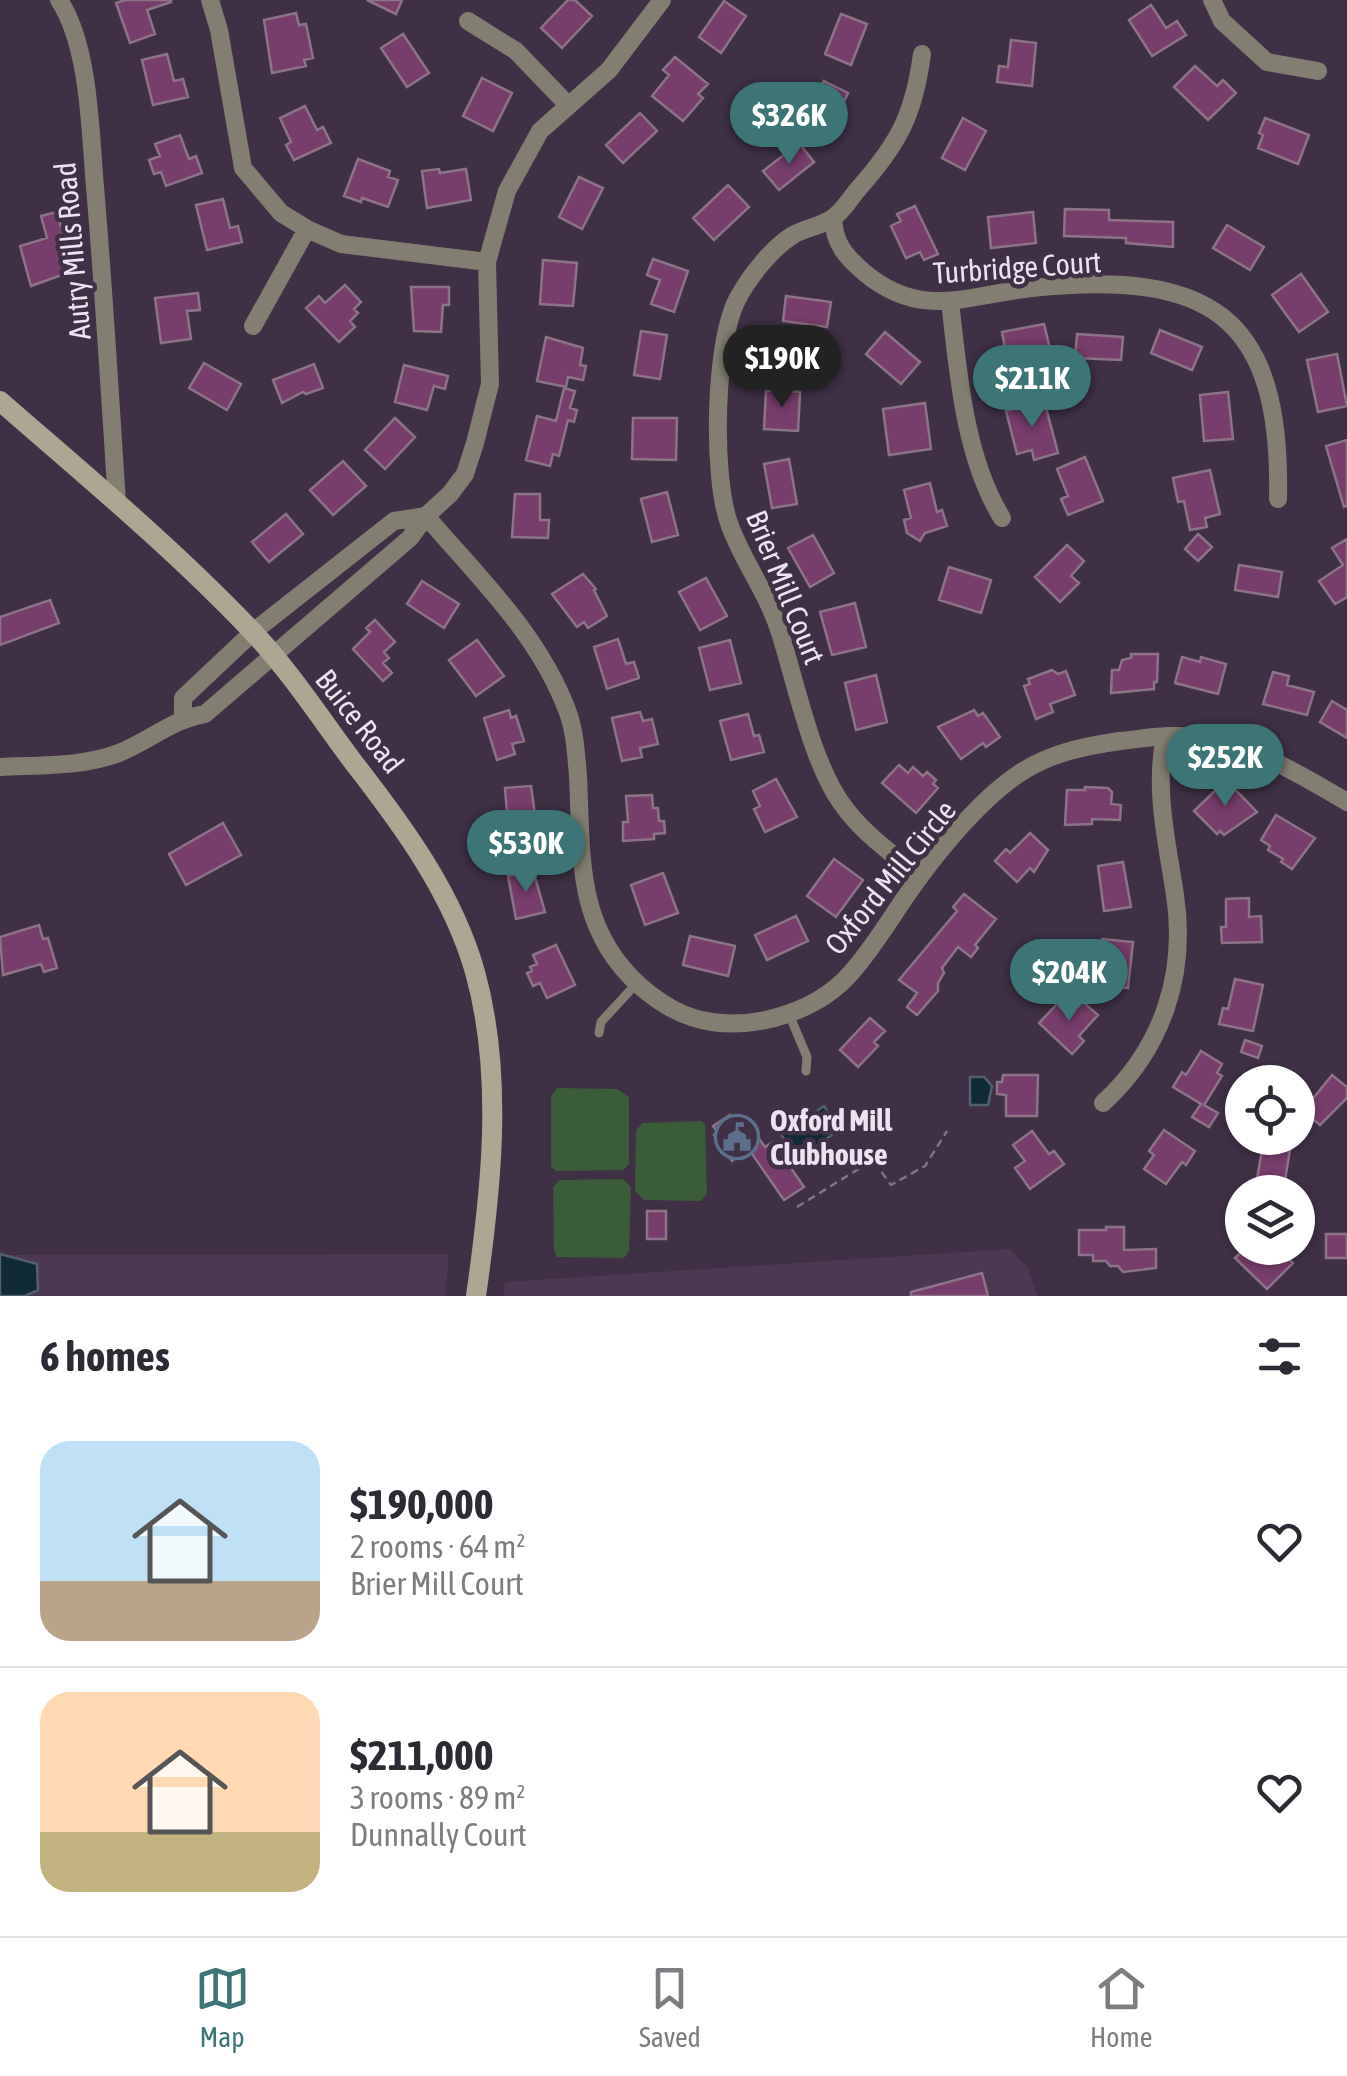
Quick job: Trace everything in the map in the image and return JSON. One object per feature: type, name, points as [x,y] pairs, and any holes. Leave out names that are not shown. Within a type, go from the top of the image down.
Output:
[{"type":"street","name":"Autry Mills Road","points":[[60,0],[71,22],[83,74],[91,140],[108,334],[116,502]]},
{"type":"street","points":[[210,0],[220,30],[243,168],[281,213],[341,244],[486,262]]},
{"type":"street","points":[[0,767],[116,754],[184,717],[205,714],[410,538],[450,494],[464,474],[490,384],[486,262],[507,191],[540,131],[609,70],[662,0]]},
{"type":"street","points":[[1212,0],[1222,21],[1267,62],[1318,71]]},
{"type":"street","points":[[468,21],[516,51],[568,105]]},
{"type":"street","name":"Brier Mill Court","points":[[920,877],[856,822],[830,785],[767,596],[736,542],[721,495],[718,454],[724,348],[728,320],[739,296],[775,250],[792,236],[834,218],[891,152],[917,96],[922,54]]},
{"type":"street","name":"Turbridge Court","points":[[834,218],[834,238],[846,256],[882,286],[925,303],[1032,288],[1079,286],[1171,292],[1210,306],[1236,328],[1259,361],[1279,466],[1278,499]]},
{"type":"street","points":[[253,326],[307,229]]},
{"type":"street","points":[[950,301],[964,416],[992,502],[1002,518]]},
{"type":"street","name":"Buice Road","points":[[0,401],[116,502],[253,632],[420,854],[458,927],[475,971],[484,1016],[492,1088],[485,1233],[476,1296]]},
{"type":"street","points":[[184,717],[184,698],[253,632],[394,521],[426,516]]},
{"type":"street","name":"Oxford Mill Circle","points":[[426,516],[527,633],[556,682],[569,715],[576,753],[583,876],[590,911],[615,960],[654,998],[689,1018],[722,1023],[758,1021],[789,1014],[825,994],[849,974],[920,877],[964,825],[1021,772],[1072,749],[1165,736],[1204,738],[1254,753],[1347,802]]},
{"type":"street","points":[[1103,1103],[1124,1084],[1159,1031],[1170,992],[1178,941],[1158,768],[1165,736]]},
{"type":"lane","points":[[599,1033],[601,1022],[637,983]]},
{"type":"lane","points":[[789,1014],[807,1057],[806,1071]]},
{"type":"path","points":[[797,1207],[873,1160],[891,1185],[925,1166],[947,1131]]},
{"type":"shaded area","points":[[1010,1249],[1028,1268],[1037,1296],[503,1296],[505,1282]]},
{"type":"shaded area","points":[[449,1254],[445,1296],[0,1296],[0,1255]]},
{"type":"green space","points":[[557,1088],[617,1089],[629,1097],[629,1164],[623,1170],[557,1171],[551,1167],[551,1096]]},
{"type":"green space","points":[[643,1123],[705,1124],[707,1193],[701,1201],[644,1200],[635,1191],[636,1130]]},
{"type":"green space","points":[[623,1179],[631,1187],[629,1251],[624,1258],[557,1257],[553,1188],[559,1180]]},
{"type":"water","points":[[970,1077],[984,1077],[992,1086],[988,1105],[970,1105]]},
{"type":"water","points":[[824,1106],[840,1129],[799,1158],[779,1132],[782,1129],[785,1133]]},
{"type":"water","points":[[0,1254],[37,1264],[38,1290],[25,1296],[0,1296]]},
{"type":"building","points":[[367,0],[402,0],[396,14]]},
{"type":"building","points":[[568,0],[575,0],[592,16],[562,48],[541,28]]},
{"type":"building","points":[[724,1],[746,16],[721,53],[699,37]]},
{"type":"building","points":[[171,2],[147,10],[155,34],[130,43],[116,3]]},
{"type":"building","points":[[1151,5],[1166,28],[1177,21],[1186,35],[1152,56],[1129,20]]},
{"type":"building","points":[[296,13],[299,25],[306,24],[313,58],[304,60],[306,66],[272,73],[264,20]]},
{"type":"building","points":[[841,14],[867,24],[851,65],[825,54]]},
{"type":"building","points":[[403,34],[429,73],[407,87],[381,48]]},
{"type":"building","points":[[1011,40],[1036,43],[1032,86],[997,82],[999,66],[1008,67]]},
{"type":"building","points":[[167,54],[174,81],[183,79],[188,97],[153,105],[142,60]]},
{"type":"building","points":[[675,57],[708,84],[698,94],[703,98],[683,121],[652,96],[669,75],[663,70]]},
{"type":"building","points":[[1195,66],[1217,86],[1223,80],[1236,93],[1208,120],[1174,87]]},
{"type":"building","points":[[482,78],[512,93],[493,131],[463,116]]},
{"type":"building","points":[[824,81],[848,93],[829,132],[805,120]]},
{"type":"building","points":[[305,106],[317,130],[323,127],[331,143],[294,160],[280,118]]},
{"type":"building","points":[[640,113],[657,131],[623,163],[606,145]]},
{"type":"building","points":[[963,118],[986,131],[965,170],[942,158]]},
{"type":"building","points":[[1265,118],[1309,135],[1298,164],[1258,148]]},
{"type":"building","points":[[180,135],[189,159],[196,156],[202,173],[166,186],[161,172],[154,174],[149,160],[160,156],[155,144]]},
{"type":"building","points":[[799,143],[814,162],[779,190],[763,171]]},
{"type":"building","points":[[358,159],[390,171],[388,177],[398,180],[388,207],[344,196]]},
{"type":"building","points":[[439,169],[440,173],[466,169],[471,200],[427,208],[422,171]]},
{"type":"building","points":[[579,177],[603,188],[582,229],[559,217]]},
{"type":"building","points":[[728,185],[749,207],[714,240],[693,218]]},
{"type":"building","points":[[223,199],[230,228],[238,226],[242,242],[207,250],[196,205]]},
{"type":"building","points":[[915,206],[938,254],[924,260],[920,252],[906,258],[891,226],[901,221],[897,214]]},
{"type":"building","points":[[1065,209],[1109,210],[1109,220],[1173,222],[1173,247],[1126,243],[1126,238],[1064,236]]},
{"type":"building","points":[[57,212],[73,271],[31,286],[20,246],[47,238],[41,216]]},
{"type":"building","points":[[1033,212],[1036,243],[991,248],[988,217]]},
{"type":"building","points":[[1227,225],[1264,247],[1250,270],[1213,248]]},
{"type":"building","points":[[653,259],[688,271],[674,312],[651,304],[660,280],[647,275]]},
{"type":"building","points":[[543,260],[577,263],[573,306],[540,304]]},
{"type":"building","points":[[1301,274],[1328,312],[1299,332],[1272,295]]},
{"type":"building","points":[[345,285],[361,302],[350,321],[355,327],[339,342],[306,308],[319,296],[325,303]]},
{"type":"building","points":[[411,287],[449,287],[449,305],[443,305],[441,332],[414,331]]},
{"type":"building","points":[[198,293],[200,310],[187,311],[191,339],[161,343],[155,298]]},
{"type":"building","points":[[786,296],[831,302],[827,327],[783,321]]},
{"type":"building","points":[[1044,324],[1050,349],[1033,352],[1034,359],[1008,364],[1002,332]]},
{"type":"building","points":[[1160,330],[1202,347],[1192,370],[1151,353]]},
{"type":"building","points":[[641,331],[667,335],[660,379],[634,375]]},
{"type":"building","points":[[885,332],[920,362],[901,384],[866,354]]},
{"type":"building","points":[[1077,334],[1123,337],[1121,360],[1075,358]]},
{"type":"building","points":[[546,337],[583,348],[583,380],[568,377],[566,387],[537,381]]},
{"type":"building","points":[[1337,354],[1347,406],[1318,412],[1307,360]]},
{"type":"building","points":[[204,363],[241,384],[227,410],[189,388]]},
{"type":"building","points":[[314,364],[323,388],[303,392],[282,403],[273,380]]},
{"type":"building","points":[[404,365],[448,376],[445,389],[434,386],[427,410],[395,402]]},
{"type":"building","points":[[564,388],[575,391],[570,408],[577,410],[574,422],[568,420],[559,456],[553,454],[550,466],[526,460],[537,416],[556,421]]},
{"type":"building","points":[[766,390],[800,392],[798,431],[764,429]]},
{"type":"building","points":[[1228,392],[1233,439],[1204,441],[1200,395]]},
{"type":"building","points":[[1044,400],[1058,453],[1034,460],[1032,450],[1017,454],[1006,411]]},
{"type":"building","points":[[925,403],[931,449],[889,455],[883,409]]},
{"type":"building","points":[[395,418],[415,437],[385,469],[365,450]]},
{"type":"building","points":[[633,418],[677,418],[676,460],[632,459]]},
{"type":"building","points":[[1347,440],[1347,506],[1344,507],[1326,446]]},
{"type":"building","points":[[1085,457],[1103,501],[1068,515],[1061,499],[1068,496],[1057,469]]},
{"type":"building","points":[[789,459],[797,504],[772,508],[764,464]]},
{"type":"building","points":[[343,461],[366,486],[333,515],[310,490]]},
{"type":"building","points":[[1210,470],[1220,514],[1205,518],[1207,527],[1190,530],[1184,501],[1178,502],[1173,478]]},
{"type":"building","points":[[930,483],[937,512],[942,510],[947,526],[925,533],[920,541],[907,533],[904,520],[911,518],[904,490]]},
{"type":"building","points":[[667,492],[678,535],[652,542],[641,499]]},
{"type":"building","points":[[515,494],[540,494],[540,520],[549,520],[548,538],[512,537]]},
{"type":"building","points":[[286,514],[303,534],[269,562],[252,542]]},
{"type":"building","points":[[1198,534],[1212,547],[1198,561],[1185,549]]},
{"type":"building","points":[[813,535],[834,573],[810,587],[788,548]]},
{"type":"building","points":[[1347,539],[1347,597],[1335,604],[1319,581],[1343,565],[1332,548]]},
{"type":"building","points":[[1067,545],[1084,561],[1071,576],[1079,583],[1060,602],[1035,577]]},
{"type":"building","points":[[1239,565],[1282,572],[1278,597],[1235,590]]},
{"type":"building","points":[[949,567],[991,580],[981,613],[939,600]]},
{"type":"building","points":[[583,574],[596,589],[607,616],[588,628],[584,622],[577,627],[552,594]]},
{"type":"building","points":[[706,578],[727,616],[700,630],[679,592]]},
{"type":"building","points":[[422,581],[459,604],[444,628],[407,604]]},
{"type":"building","points":[[50,600],[59,623],[0,645],[0,617]]},
{"type":"building","points":[[855,603],[866,647],[832,655],[820,612]]},
{"type":"building","points":[[375,620],[395,642],[384,652],[389,658],[383,663],[392,673],[383,681],[353,649],[370,632],[366,628]]},
{"type":"building","points":[[618,639],[626,664],[634,662],[639,678],[607,689],[594,647]]},
{"type":"building","points":[[477,640],[504,676],[476,696],[449,660]]},
{"type":"building","points":[[730,640],[741,683],[710,690],[699,648]]},
{"type":"building","points":[[1131,654],[1158,654],[1154,689],[1111,693],[1112,670],[1119,670],[1122,660],[1131,658]]},
{"type":"building","points":[[1182,657],[1226,664],[1218,694],[1175,683]]},
{"type":"building","points":[[1052,670],[1058,674],[1066,671],[1075,695],[1050,704],[1053,712],[1036,719],[1024,686],[1030,684],[1028,679]]},
{"type":"building","points":[[1273,672],[1289,676],[1287,685],[1314,692],[1307,715],[1263,704]]},
{"type":"building","points":[[876,675],[887,722],[856,730],[845,683]]},
{"type":"building","points":[[1332,701],[1347,710],[1347,738],[1320,722]]},
{"type":"building","points":[[509,710],[511,718],[516,716],[524,741],[512,744],[515,754],[497,760],[484,718]]},
{"type":"building","points":[[974,710],[978,716],[983,713],[1000,737],[986,747],[983,743],[961,759],[938,727]]},
{"type":"building","points":[[640,712],[643,721],[652,719],[658,744],[640,748],[642,757],[622,761],[612,718]]},
{"type":"building","points":[[748,714],[754,736],[759,735],[764,752],[731,760],[720,721]]},
{"type":"building","points":[[899,765],[908,773],[913,767],[923,776],[927,772],[936,780],[933,784],[938,788],[916,813],[882,783]]},
{"type":"building","points":[[776,779],[797,817],[765,832],[754,809],[760,806],[753,791]]},
{"type":"building","points":[[1226,780],[1257,812],[1224,835],[1220,831],[1217,834],[1194,811]]},
{"type":"building","points":[[531,786],[537,829],[501,831],[500,813],[507,813],[505,788]]},
{"type":"building","points":[[1108,788],[1112,792],[1111,804],[1121,805],[1120,820],[1092,819],[1092,824],[1065,825],[1067,790]]},
{"type":"building","points":[[652,795],[653,808],[658,808],[665,833],[654,834],[654,839],[623,841],[623,822],[628,822],[626,796]]},
{"type":"building","points":[[1276,815],[1315,838],[1292,869],[1261,840]]},
{"type":"building","points":[[223,823],[241,855],[186,885],[169,854]]},
{"type":"building","points":[[1030,833],[1048,850],[1034,872],[1030,868],[1017,882],[995,861],[1006,849],[1010,853]]},
{"type":"building","points":[[834,859],[863,880],[836,917],[807,896]]},
{"type":"building","points":[[1123,862],[1131,907],[1104,911],[1098,866]]},
{"type":"building","points":[[533,870],[545,912],[516,919],[508,876]]},
{"type":"building","points":[[663,873],[678,913],[645,925],[631,885]]},
{"type":"building","points":[[964,894],[996,919],[975,945],[978,948],[971,957],[958,947],[942,968],[938,991],[917,1015],[907,1007],[917,993],[899,980],[957,911],[953,907]]},
{"type":"building","points":[[1249,898],[1249,917],[1261,916],[1262,942],[1222,943],[1226,899]]},
{"type":"building","points":[[796,916],[808,941],[767,960],[755,935]]},
{"type":"building","points":[[39,925],[43,939],[48,938],[57,968],[44,972],[41,964],[3,975],[0,937]]},
{"type":"building","points":[[690,936],[735,946],[728,976],[683,965]]},
{"type":"building","points":[[1102,939],[1133,942],[1128,988],[1097,984]]},
{"type":"building","points":[[556,945],[575,985],[547,998],[540,983],[533,986],[527,973],[537,964],[533,955]]},
{"type":"building","points":[[1235,979],[1263,985],[1253,1031],[1219,1024],[1223,1008],[1228,1009]]},
{"type":"building","points":[[1072,999],[1079,1006],[1083,1002],[1098,1015],[1079,1036],[1084,1041],[1072,1054],[1039,1023],[1057,1004],[1062,1009]]},
{"type":"building","points":[[870,1018],[885,1031],[874,1042],[878,1046],[858,1067],[840,1050]]},
{"type":"building","points":[[1245,1040],[1262,1046],[1258,1058],[1241,1052]]},
{"type":"building","points":[[1201,1051],[1222,1064],[1217,1073],[1222,1076],[1204,1105],[1218,1113],[1209,1127],[1192,1117],[1201,1104],[1173,1087]]},
{"type":"building","points":[[1003,1075],[1038,1075],[1037,1116],[1006,1116],[1006,1095],[997,1094],[997,1082],[1002,1082]]},
{"type":"building","points":[[1332,1075],[1347,1087],[1347,1098],[1320,1125],[1315,1121],[1315,1096]]},
{"type":"building","points":[[730,1115],[732,1119],[738,1118],[746,1129],[751,1128],[765,1147],[773,1142],[804,1187],[784,1200],[748,1148],[732,1161],[714,1135],[717,1131],[713,1126]]},
{"type":"building","points":[[1164,1130],[1195,1151],[1166,1184],[1144,1169],[1154,1155],[1149,1151]]},
{"type":"building","points":[[1032,1131],[1049,1154],[1054,1151],[1064,1164],[1030,1189],[1015,1168],[1025,1161],[1013,1145]]},
{"type":"building","points":[[1261,1155],[1289,1155],[1286,1175],[1258,1175]]},
{"type":"building","points":[[647,1211],[666,1211],[666,1239],[647,1239]]},
{"type":"building","points":[[1124,1227],[1124,1250],[1156,1249],[1156,1268],[1123,1272],[1106,1261],[1093,1261],[1093,1255],[1079,1255],[1079,1230]]},
{"type":"building","points":[[1326,1234],[1347,1234],[1347,1258],[1326,1258]]},
{"type":"building","points":[[1242,1265],[1291,1265],[1267,1289]]},
{"type":"building","points":[[982,1273],[988,1296],[911,1296],[911,1292]]},
{"type":"place","name":"Oxford Mill Clubhouse","points":[[737,1137]]}]
